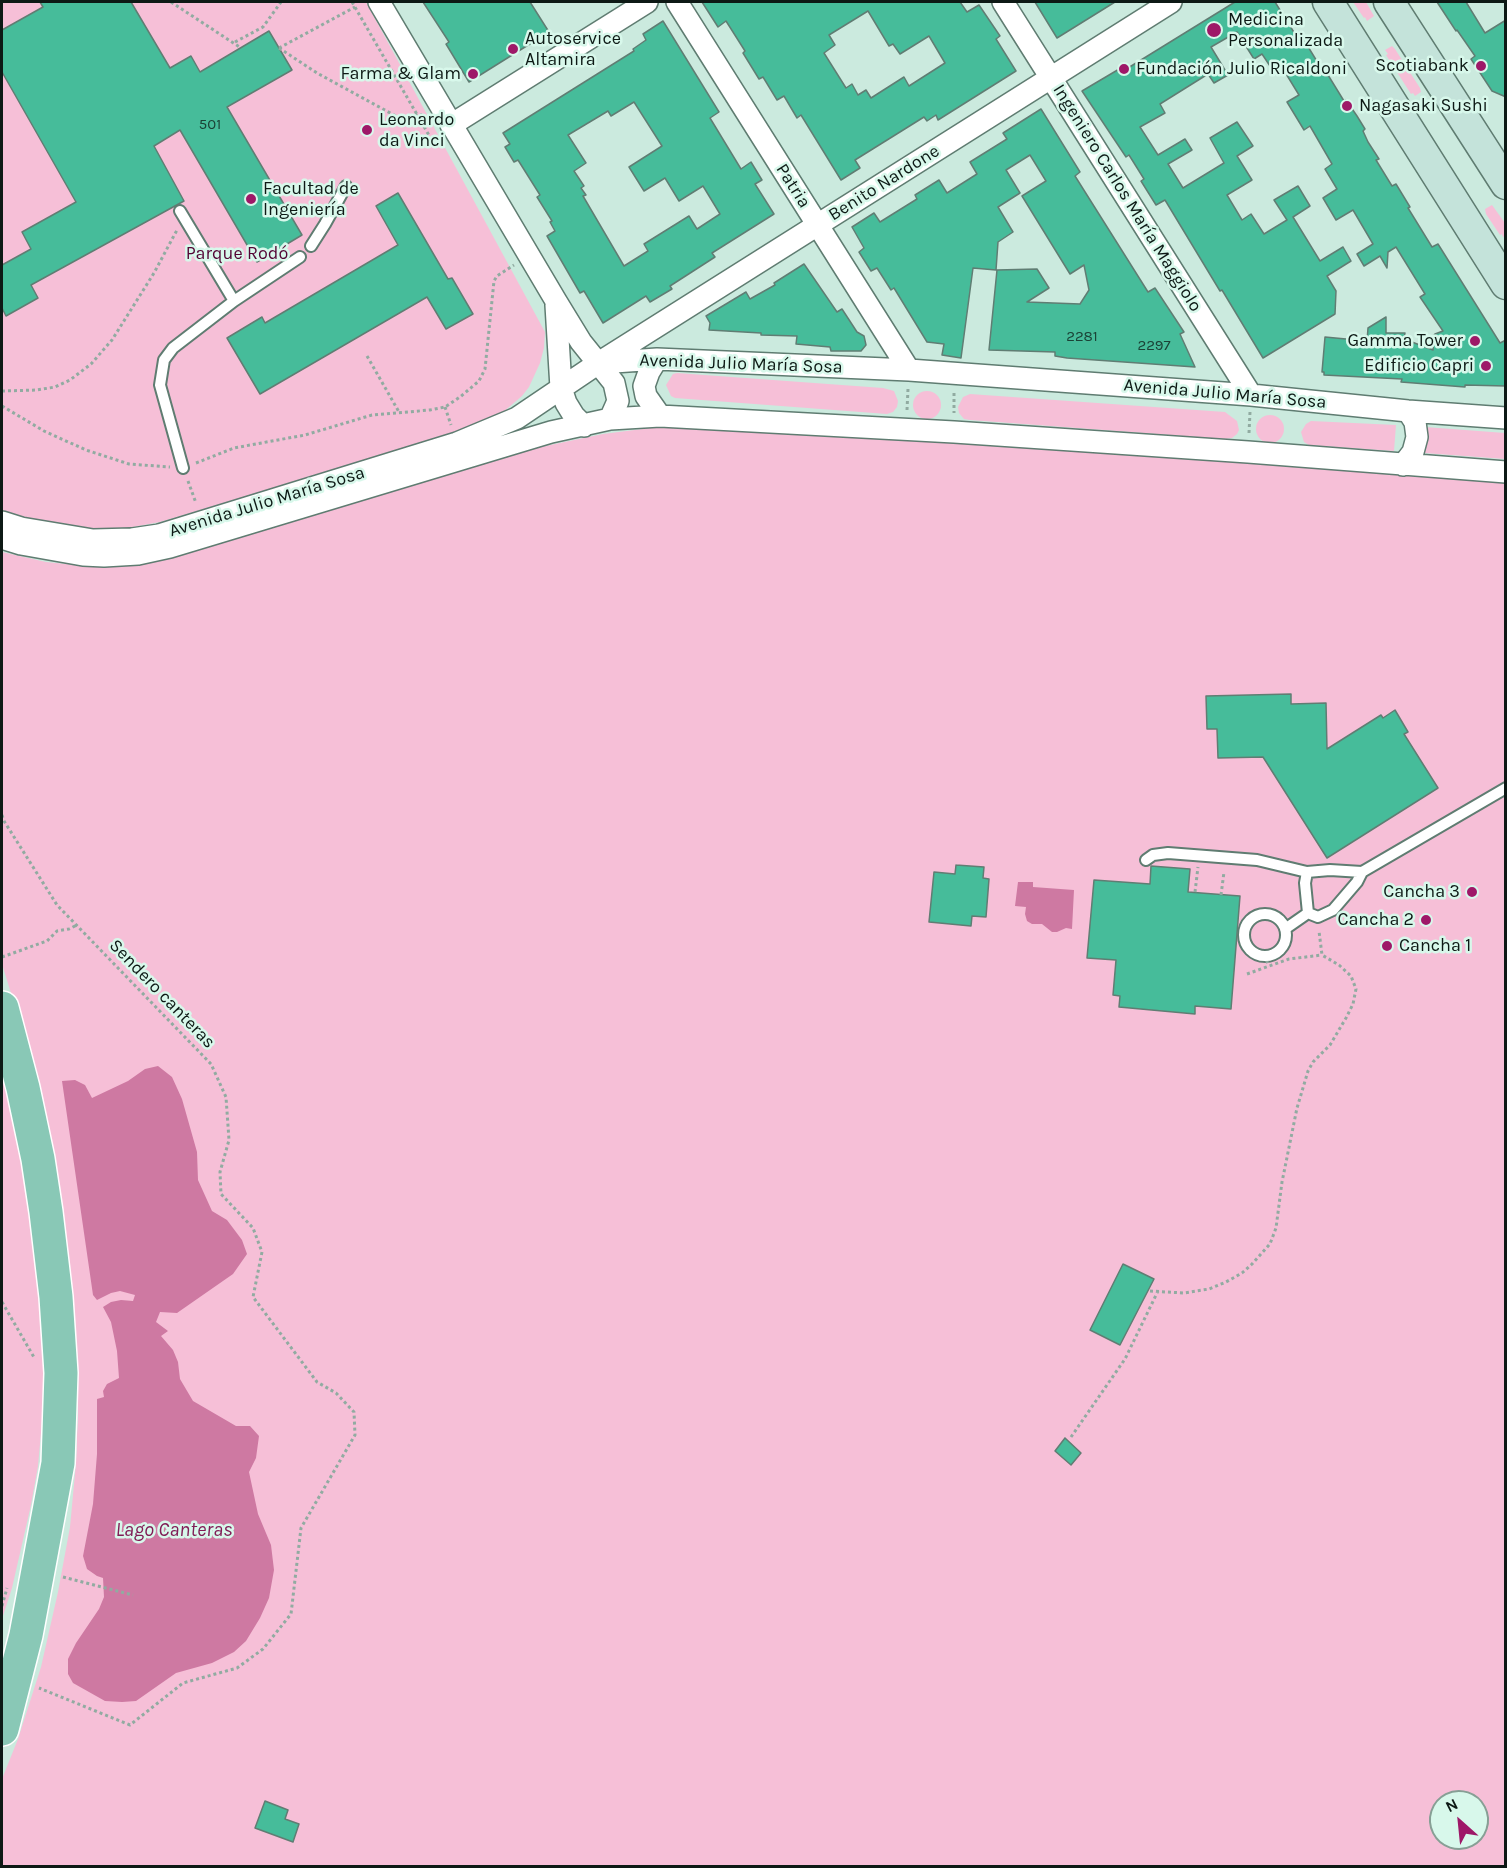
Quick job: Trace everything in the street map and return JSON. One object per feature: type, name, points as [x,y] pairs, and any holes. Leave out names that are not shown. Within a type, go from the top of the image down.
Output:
[{"type":"main road","points":[[1328,2],[1505,283]]},
{"type":"main road","points":[[1389,2],[1506,184]]},
{"type":"main road","points":[[2,1008],[23,1088],[38,1159],[56,1297],[61,1373],[58,1463],[26,1635],[8,1678],[2,1729]]},
{"type":"street","points":[[379,2],[556,301],[597,364],[614,383],[618,401],[610,419]]},
{"type":"street","points":[[448,120],[646,2]]},
{"type":"street","name":"Patria","points":[[677,2],[909,370]]},
{"type":"street","name":"Ingeniero Carlos María Maggiolo","points":[[1003,2],[1251,395]]},
{"type":"street","name":"Benito Nardone","points":[[597,364],[1171,2]]},
{"type":"street","points":[[556,301],[561,388],[566,403],[584,426]]},
{"type":"street","points":[[657,359],[644,386],[646,396],[660,416]]},
{"type":"street","name":"Avenida Julio María Sosa","points":[[2,522],[30,530],[93,540],[132,539],[159,535],[457,443],[517,418],[597,364],[657,359],[954,373],[1251,395],[1408,411],[1506,418]]},
{"type":"street","points":[[1403,465],[1413,452],[1417,437],[1414,422],[1408,411]]},
{"type":"street","name":"Avenida Julio María Sosa","points":[[2,538],[21,544],[83,555],[138,554],[204,538],[551,432],[610,419],[660,416],[954,432],[1506,472]]},
{"type":"lane","points":[[311,246],[346,186]]},
{"type":"lane","points":[[182,214],[234,301]]},
{"type":"lane","points":[[183,468],[160,385],[164,360],[173,348],[234,301],[300,257]]},
{"type":"lane","points":[[1285,929],[1313,915],[1333,910],[1357,882],[1362,872],[1506,788]]},
{"type":"lane","points":[[1146,860],[1154,855],[1168,853],[1257,860],[1307,872],[1330,870],[1362,872]]},
{"type":"lane","points":[[1307,872],[1305,883],[1313,915]]},
{"type":"lane","points":[[1271,915],[1282,923],[1286,935],[1281,948],[1266,961],[1247,945],[1245,932],[1251,919],[1271,915]]},
{"type":"path","points":[[171,2],[241,48]]},
{"type":"path","points":[[235,42],[263,27],[281,2]]},
{"type":"path","points":[[352,2],[430,137]]},
{"type":"path","points":[[355,7],[279,48],[317,73],[403,120],[418,114],[448,120]]},
{"type":"path","points":[[2,391],[55,387],[70,380],[91,364],[112,340],[154,273],[182,214]]},
{"type":"path","points":[[2,406],[44,431],[86,450],[129,464],[183,468],[234,448],[305,435],[372,415],[445,407],[479,381],[485,369],[494,281],[501,273],[530,257]]},
{"type":"path","points":[[368,356],[399,411]]},
{"type":"path","points":[[907,430],[909,370]]},
{"type":"path","points":[[954,373],[954,432]]},
{"type":"path","points":[[1248,452],[1251,395]]},
{"type":"path","points":[[183,468],[203,522]]},
{"type":"path","name":"Sendero canteras","points":[[2,815],[57,905],[211,1064],[226,1097],[229,1140],[220,1172],[221,1194],[253,1228],[262,1252],[253,1298],[317,1382],[336,1393],[354,1412],[355,1435],[301,1528],[291,1614],[263,1649],[237,1668],[183,1683],[130,1725],[8,1678]]},
{"type":"path","points":[[1195,892],[1199,857]]},
{"type":"path","points":[[1221,894],[1226,858]]},
{"type":"path","points":[[1313,915],[1322,955]]},
{"type":"path","points":[[2,957],[47,941],[57,931],[77,925]]},
{"type":"path","points":[[1150,1292],[1184,1293],[1209,1289],[1226,1282],[1252,1264],[1270,1244],[1276,1228],[1282,1182],[1297,1108],[1308,1071],[1313,1062],[1330,1045],[1353,1004],[1356,989],[1351,976],[1339,965],[1322,955],[1266,961],[1247,974]]},
{"type":"path","points":[[1071,1437],[1125,1359],[1158,1292]]},
{"type":"path","points":[[2,1302],[37,1364]]},
{"type":"path","points":[[38,1571],[134,1595]]},
{"type":"green space","name":"Parque Rodó","points":[[2,2],[366,2],[545,332],[540,363],[529,387],[502,413],[465,431],[160,522],[122,529],[86,531],[20,519],[2,511]]},
{"type":"green space","points":[[1353,2],[1366,2],[1374,16],[1367,21]]},
{"type":"green space","points":[[1392,46],[1420,88],[1421,92],[1415,96],[1411,94],[1386,55],[1388,54],[1385,50]]},
{"type":"green space","points":[[1492,205],[1505,223],[1505,236],[1503,237],[1486,214],[1485,209]]},
{"type":"green space","points":[[673,374],[883,388],[894,391],[898,401],[893,412],[887,414],[675,398],[671,396],[666,385]]},
{"type":"green space","points":[[927,391],[937,395],[941,405],[937,415],[927,419],[917,415],[913,405],[917,395]]},
{"type":"green space","points":[[970,394],[1225,412],[1237,421],[1239,430],[1232,438],[1224,439],[970,420],[964,419],[958,407],[963,397]]},
{"type":"green space","points":[[1270,415],[1280,419],[1284,429],[1280,439],[1270,443],[1260,439],[1256,429],[1260,419]]},
{"type":"green space","points":[[1311,421],[1396,425],[1394,451],[1309,445],[1304,442],[1301,432]]},
{"type":"green space","points":[[666,426],[899,439],[1505,483],[1505,1866],[2,1866],[2,1779],[18,1739],[41,1667],[70,1527],[76,1463],[78,1371],[72,1294],[33,1064],[2,964],[2,552],[46,562],[107,565],[186,552],[233,540],[531,449],[603,434]]},
{"type":"green space","points":[[1425,427],[1505,433],[1505,459],[1424,453]]},
{"type":"green space","points":[[2,1067],[24,1171],[37,1263],[45,1357],[45,1389],[38,1466],[31,1505],[12,1588],[2,1619]]},
{"type":"water","points":[[1018,882],[1033,882],[1033,887],[1074,890],[1072,929],[1066,928],[1052,932],[1042,924],[1032,924],[1027,921],[1026,907],[1015,906]]},
{"type":"water","name":"Lago Canteras","points":[[158,1066],[172,1077],[182,1099],[197,1152],[198,1180],[212,1211],[227,1220],[242,1240],[247,1254],[233,1274],[177,1313],[160,1312],[156,1322],[168,1331],[161,1336],[173,1350],[178,1362],[180,1379],[193,1401],[236,1426],[250,1426],[259,1436],[256,1458],[249,1472],[258,1514],[271,1545],[274,1570],[269,1598],[260,1618],[246,1641],[234,1652],[212,1663],[176,1673],[136,1701],[105,1701],[73,1683],[68,1674],[68,1659],[104,1597],[103,1578],[87,1569],[83,1556],[93,1504],[97,1454],[97,1399],[104,1397],[103,1391],[107,1384],[119,1378],[117,1351],[111,1322],[103,1307],[121,1300],[133,1301],[135,1295],[120,1291],[97,1300],[93,1295],[62,1081],[75,1080],[85,1085],[92,1098],[128,1081],[145,1069]]},
{"type":"building","name":"Facultad de Ingeniería","points":[[40,2],[131,2],[170,68],[191,56],[200,72],[269,31],[292,70],[227,107],[302,235],[257,262],[180,130],[154,146],[184,201],[31,285],[38,298],[6,316],[2,308],[2,265],[31,249],[22,232],[76,202],[2,72],[2,30],[43,7]]},
{"type":"building","points":[[423,2],[530,2],[549,32],[469,82],[446,44],[449,42]]},
{"type":"building","points":[[702,2],[960,2],[967,12],[979,5],[1000,36],[996,39],[1016,71],[938,120],[936,115],[927,121],[924,117],[855,160],[860,168],[841,180],[801,115],[797,118],[784,96],[777,100],[763,77],[759,79],[726,21],[718,27]],"holes":[[[868,11],[889,46],[893,44],[900,54],[929,36],[945,63],[909,86],[904,77],[871,98],[866,90],[858,95],[852,84],[846,88],[824,53],[835,45],[829,35]]]},
{"type":"building","points":[[1035,2],[1115,2],[1057,38]]},
{"type":"building","points":[[1235,2],[1275,2],[1295,34],[1299,32],[1326,76],[1328,75],[1344,101],[1346,100],[1357,116],[1365,129],[1363,131],[1368,142],[1379,159],[1376,160],[1392,186],[1396,184],[1432,247],[1438,244],[1500,343],[1506,340],[1506,386],[1465,385],[1465,387],[1401,382],[1402,379],[1324,375],[1322,372],[1325,337],[1367,341],[1368,328],[1386,317],[1386,333],[1405,333],[1404,339],[1433,350],[1433,337],[1443,331],[1420,297],[1425,294],[1396,247],[1388,252],[1387,268],[1380,256],[1364,266],[1357,254],[1373,244],[1353,210],[1336,220],[1323,198],[1337,189],[1325,169],[1332,164],[1310,126],[1304,130],[1287,102],[1299,95],[1280,64],[1272,69],[1262,54],[1254,59],[1237,32],[1211,47],[1228,75],[1214,83],[1208,74],[1160,104],[1165,113],[1140,127],[1158,155],[1185,139],[1192,150],[1168,164],[1183,188],[1224,163],[1210,138],[1237,122],[1253,146],[1237,156],[1252,180],[1227,195],[1242,220],[1251,214],[1264,234],[1287,220],[1274,200],[1298,186],[1310,206],[1293,217],[1320,261],[1343,247],[1351,261],[1327,276],[1336,291],[1335,314],[1263,358],[1165,200],[1156,205],[1129,155],[1126,157],[1082,91],[1126,65],[1128,68]]},
{"type":"building","points":[[1437,2],[1466,2],[1485,33],[1506,20],[1506,97],[1492,91],[1471,59],[1475,56]]},
{"type":"building","points":[[663,21],[719,112],[710,118],[741,169],[751,162],[762,180],[755,184],[774,214],[712,253],[715,257],[670,286],[672,289],[650,302],[646,296],[603,323],[584,291],[580,293],[547,236],[555,231],[550,222],[552,221],[537,197],[540,195],[518,160],[514,162],[505,147],[510,144],[503,133],[634,51],[633,49],[646,40],[643,34]],"holes":[[[634,102],[662,146],[629,167],[644,191],[665,178],[679,201],[703,186],[720,214],[697,229],[689,216],[644,244],[648,251],[624,266],[583,196],[586,195],[581,188],[584,186],[574,171],[586,163],[568,135],[608,111],[611,116]]]},
{"type":"building","points":[[1041,109],[1080,172],[1075,176],[1148,292],[1155,288],[1184,332],[1180,334],[1195,367],[1067,358],[1055,356],[1055,352],[989,350],[997,270],[1037,269],[1049,288],[1027,302],[1080,304],[1089,290],[1084,265],[1070,274],[1022,196],[1046,181],[1030,155],[1006,170],[1020,193],[998,207],[1013,232],[998,242],[996,270],[973,268],[961,358],[942,355],[944,344],[927,342],[894,288],[891,290],[877,268],[871,271],[859,252],[864,248],[852,227],[874,213],[880,222],[917,199],[915,195],[939,180],[947,193],[977,174],[970,162],[1007,139],[1003,133]]},
{"type":"building","points":[[398,193],[448,279],[452,278],[473,314],[446,329],[427,297],[260,394],[227,338],[262,317],[265,323],[398,245],[376,206]]},
{"type":"building","points":[[804,264],[837,312],[842,309],[857,332],[864,336],[866,345],[861,351],[831,351],[830,347],[796,344],[797,336],[709,330],[710,323],[706,316],[746,292],[750,299],[775,285],[774,283]]},
{"type":"building","points":[[1291,694],[1291,704],[1326,703],[1327,749],[1381,715],[1383,718],[1395,710],[1408,732],[1404,734],[1438,788],[1327,858],[1263,757],[1218,758],[1217,729],[1207,729],[1206,696]]},
{"type":"building","points":[[956,865],[984,867],[983,878],[989,879],[986,917],[972,916],[971,926],[929,922],[934,872],[955,874]]},
{"type":"building","points":[[1151,866],[1190,869],[1188,892],[1240,896],[1231,1009],[1195,1006],[1195,1014],[1119,1007],[1120,996],[1113,995],[1116,960],[1087,958],[1094,880],[1150,884]]},
{"type":"building","points":[[1123,1264],[1154,1279],[1120,1345],[1090,1330]]},
{"type":"building","points":[[1065,1438],[1081,1453],[1071,1465],[1055,1451]]},
{"type":"building","points":[[265,1801],[288,1810],[285,1819],[299,1824],[293,1842],[255,1828]]},
{"type":"place","name":"Medicina Personalizada","points":[[1214,30]]},
{"type":"place","name":"Autoservice Altamira","points":[[513,49]]},
{"type":"place","name":"Scotiabank","points":[[1481,66]]},
{"type":"place","name":"Fundación Julio Ricaldoni","points":[[1124,69]]},
{"type":"place","name":"Farma & Glam","points":[[473,74]]},
{"type":"place","name":"Nagasaki Sushi","points":[[1347,106]]},
{"type":"place","name":"Leonardo da Vinci","points":[[367,130]]},
{"type":"place","name":"Facultad de Ingeniería","points":[[251,199]]},
{"type":"place","name":"Gamma Tower","points":[[1475,341]]},
{"type":"place","name":"Edificio Capri","points":[[1486,366]]},
{"type":"place","name":"Cancha 3","points":[[1472,892]]},
{"type":"place","name":"Cancha 2","points":[[1426,920]]},
{"type":"place","name":"Cancha 1","points":[[1387,946]]}]
